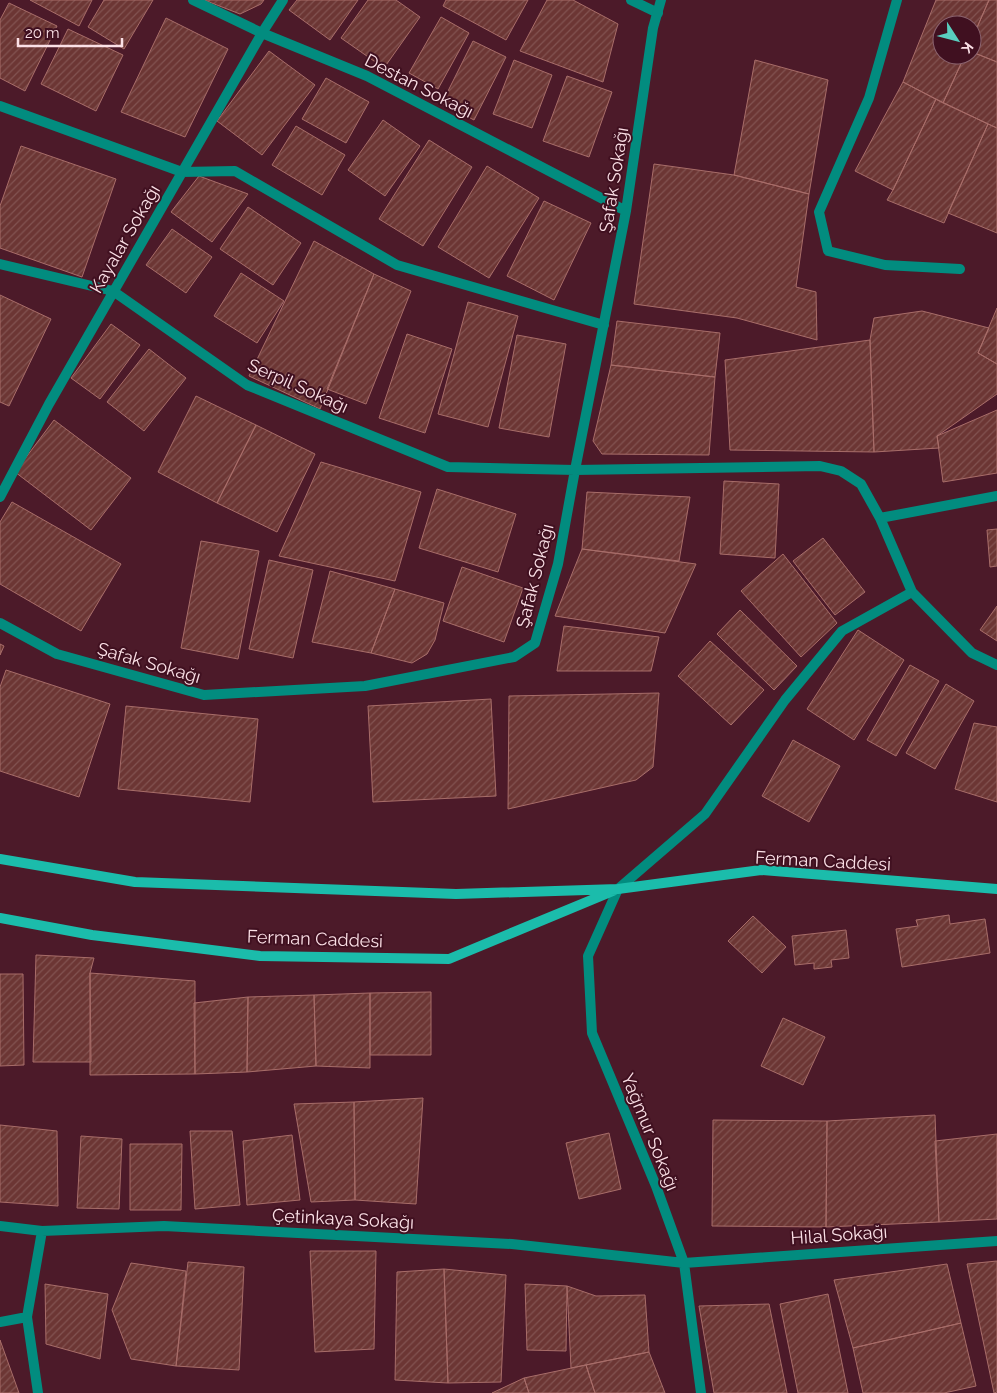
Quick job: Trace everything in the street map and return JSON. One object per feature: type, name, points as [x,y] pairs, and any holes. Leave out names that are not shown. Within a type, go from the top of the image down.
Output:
[{"type":"street","name":"Destan Sokağı","points":[[193,0],[262,33],[367,76],[626,211]]},
{"type":"street","name":"Kayalar Sokağı","points":[[0,497],[49,404],[113,291],[283,0]]},
{"type":"street","points":[[631,0],[658,13]]},
{"type":"street","name":"Şafak Sokağı","points":[[0,622],[57,654],[204,695],[365,686],[514,657],[535,643],[558,564],[626,211],[653,28],[661,0]]},
{"type":"street","points":[[897,0],[869,98],[819,212],[828,251],[885,265],[960,269]]},
{"type":"street","points":[[0,106],[182,172],[235,171],[397,265],[604,325]]},
{"type":"street","name":"Serpil Sokağı","points":[[0,264],[113,291],[248,385],[448,467],[575,470],[820,466],[841,471],[861,484],[880,518],[912,592]]},
{"type":"street","points":[[880,518],[997,496]]},
{"type":"street","points":[[618,889],[705,814],[785,700],[842,632],[912,592],[972,653],[997,665]]},
{"type":"street","name":"Ferman Caddesi","points":[[0,858],[135,882],[456,894],[618,889],[761,870],[997,888]]},
{"type":"street","name":"Ferman Caddesi","points":[[0,918],[92,935],[260,956],[449,959],[618,889]]},
{"type":"street","name":"Yağmur Sokağı","points":[[618,889],[588,956],[592,1033],[656,1186],[684,1262],[701,1393]]},
{"type":"street","name":"Çetinkaya Sokağı","points":[[0,1226],[42,1231],[164,1226],[512,1244],[684,1262]]},
{"type":"street","points":[[38,1393],[27,1317],[42,1231]]},
{"type":"street","name":"Hilal Sokağı","points":[[684,1262],[997,1241]]},
{"type":"street","points":[[0,1322],[27,1317]]},
{"type":"building","points":[[30,0],[92,0],[79,26]]},
{"type":"building","points":[[104,0],[153,0],[124,49],[88,27]]},
{"type":"building","points":[[204,0],[264,0],[261,4],[240,14]]},
{"type":"building","points":[[297,0],[358,0],[330,40],[289,10]]},
{"type":"building","points":[[368,0],[396,0],[420,17],[384,68],[341,38]]},
{"type":"building","points":[[446,0],[528,0],[506,40],[443,6]]},
{"type":"building","points":[[547,0],[573,0],[618,24],[603,82],[520,51]]},
{"type":"building","points":[[936,0],[989,0],[982,16],[932,15],[932,65],[960,65],[943,103],[903,82]]},
{"type":"building","points":[[989,0],[997,0],[997,62],[982,56],[982,16]]},
{"type":"building","points":[[9,3],[57,26],[25,91],[0,78],[0,20]]},
{"type":"building","points":[[441,17],[469,33],[438,89],[409,73]]},
{"type":"building","points":[[166,18],[228,49],[185,137],[121,112]]},
{"type":"building","points":[[68,29],[123,55],[96,111],[41,84]]},
{"type":"building","points":[[473,41],[506,57],[474,120],[442,103]]},
{"type":"building","points":[[269,51],[315,85],[262,155],[217,121]]},
{"type":"building","points":[[982,56],[997,62],[997,128],[943,103],[960,65],[982,65]]},
{"type":"building","points":[[514,60],[552,75],[532,128],[493,114]]},
{"type":"building","points":[[755,60],[828,80],[809,194],[734,175]]},
{"type":"building","points":[[567,76],[612,92],[589,157],[543,141]]},
{"type":"building","points":[[326,78],[369,102],[346,143],[302,119]]},
{"type":"building","points":[[903,82],[936,99],[893,190],[855,171]]},
{"type":"building","points":[[936,99],[988,124],[944,223],[887,200]]},
{"type":"building","points":[[383,120],[420,146],[385,196],[348,170]]},
{"type":"building","points":[[988,124],[997,128],[997,233],[948,213]]},
{"type":"building","points":[[296,126],[345,155],[322,195],[272,165]]},
{"type":"building","points":[[429,140],[472,167],[423,246],[379,219]]},
{"type":"building","points":[[21,146],[116,179],[82,277],[0,248],[0,206]]},
{"type":"building","points":[[654,164],[734,175],[809,194],[796,287],[816,292],[817,340],[737,318],[634,304]]},
{"type":"building","points":[[487,166],[539,198],[489,278],[438,247]]},
{"type":"building","points":[[199,176],[248,194],[212,242],[171,212]]},
{"type":"building","points":[[544,201],[591,223],[554,300],[507,276]]},
{"type":"building","points":[[248,207],[301,243],[273,285],[220,249]]},
{"type":"building","points":[[172,229],[212,257],[186,293],[146,265]]},
{"type":"building","points":[[314,241],[374,274],[320,409],[249,376]]},
{"type":"building","points":[[241,273],[284,301],[257,343],[214,316]]},
{"type":"building","points":[[374,274],[411,291],[366,404],[327,389]]},
{"type":"building","points":[[0,295],[51,319],[9,406],[0,402]]},
{"type":"building","points":[[468,302],[518,316],[488,427],[438,414]]},
{"type":"building","points":[[997,308],[997,364],[978,353]]},
{"type":"building","points":[[922,311],[989,328],[978,353],[997,364],[997,394],[937,436],[939,448],[874,452],[870,340],[874,318]]},
{"type":"building","points":[[617,321],[720,333],[715,377],[611,365]]},
{"type":"building","points":[[111,324],[140,345],[100,399],[71,378]]},
{"type":"building","points":[[407,334],[452,349],[425,433],[379,418]]},
{"type":"building","points":[[517,335],[566,344],[549,437],[499,428]]},
{"type":"building","points":[[870,340],[874,452],[730,450],[725,360]]},
{"type":"building","points":[[149,349],[186,378],[144,431],[107,402]]},
{"type":"building","points":[[611,365],[715,377],[709,455],[602,454],[593,441]]},
{"type":"building","points":[[196,396],[256,425],[217,503],[158,472]]},
{"type":"building","points":[[997,410],[997,473],[943,482],[937,436]]},
{"type":"building","points":[[54,420],[131,478],[91,530],[15,472]]},
{"type":"building","points":[[256,425],[315,454],[277,532],[217,503]]},
{"type":"building","points":[[321,462],[421,492],[395,581],[279,556]]},
{"type":"building","points":[[724,481],[779,484],[775,558],[720,554]]},
{"type":"building","points":[[437,489],[516,514],[498,572],[419,548]]},
{"type":"building","points":[[587,492],[690,497],[679,561],[582,549]]},
{"type":"building","points":[[12,502],[121,564],[81,631],[0,584],[0,522]]},
{"type":"building","points":[[997,529],[997,566],[990,567],[987,530]]},
{"type":"building","points":[[823,538],[865,592],[835,615],[793,561]]},
{"type":"building","points":[[201,541],[259,551],[238,659],[181,648]]},
{"type":"building","points":[[582,549],[696,564],[665,633],[555,616]]},
{"type":"building","points":[[783,554],[837,623],[801,657],[741,591]]},
{"type":"building","points":[[269,560],[313,570],[293,658],[249,649]]},
{"type":"building","points":[[462,567],[523,588],[504,642],[443,621]]},
{"type":"building","points":[[330,571],[395,589],[371,653],[312,642]]},
{"type":"building","points":[[395,589],[444,603],[435,640],[427,654],[412,663],[371,653]]},
{"type":"building","points":[[997,606],[997,641],[980,630]]},
{"type":"building","points":[[740,610],[797,666],[774,690],[717,634]]},
{"type":"building","points":[[564,626],[659,637],[651,671],[557,671]]},
{"type":"building","points":[[858,630],[904,660],[854,740],[807,709]]},
{"type":"building","points":[[710,641],[764,690],[731,725],[678,676]]},
{"type":"building","points":[[0,644],[4,646],[0,655]]},
{"type":"building","points":[[910,665],[939,681],[896,756],[867,740]]},
{"type":"building","points":[[6,670],[110,704],[79,797],[0,771],[0,687]]},
{"type":"building","points":[[946,684],[974,701],[935,769],[906,753]]},
{"type":"building","points":[[659,693],[653,767],[636,780],[508,809],[509,696]]},
{"type":"building","points":[[491,699],[496,796],[373,802],[368,706]]},
{"type":"building","points":[[126,706],[258,719],[250,802],[118,789]]},
{"type":"building","points":[[974,723],[997,727],[997,802],[955,789]]},
{"type":"building","points":[[793,740],[840,766],[809,822],[762,796]]},
{"type":"building","points":[[949,915],[950,924],[985,919],[990,953],[902,967],[896,929],[918,926],[916,920]]},
{"type":"building","points":[[753,916],[786,947],[762,973],[728,941]]},
{"type":"building","points":[[846,930],[849,958],[831,960],[832,967],[814,969],[814,963],[795,965],[792,936]]},
{"type":"building","points":[[36,955],[94,958],[90,973],[91,1062],[33,1062]]},
{"type":"building","points":[[90,973],[195,981],[195,1074],[90,1075]]},
{"type":"building","points":[[0,974],[23,974],[24,1065],[0,1066]]},
{"type":"building","points":[[431,992],[431,1055],[370,1055],[370,993]]},
{"type":"building","points":[[370,993],[370,1068],[316,1066],[314,995]]},
{"type":"building","points":[[314,995],[316,1066],[247,1072],[248,997]]},
{"type":"building","points":[[248,997],[247,1072],[195,1074],[194,1003]]},
{"type":"building","points":[[783,1018],[825,1037],[803,1085],[761,1066]]},
{"type":"building","points":[[423,1098],[416,1204],[355,1200],[354,1102]]},
{"type":"building","points":[[354,1102],[355,1200],[311,1202],[294,1104]]},
{"type":"building","points":[[935,1115],[939,1222],[826,1227],[827,1121]]},
{"type":"building","points":[[713,1120],[827,1121],[826,1227],[712,1226]]},
{"type":"building","points":[[0,1125],[57,1131],[58,1206],[0,1202]]},
{"type":"building","points":[[190,1131],[232,1131],[240,1205],[195,1209]]},
{"type":"building","points":[[609,1133],[621,1189],[579,1199],[566,1143]]},
{"type":"building","points":[[997,1134],[997,1219],[939,1222],[935,1141]]},
{"type":"building","points":[[292,1135],[300,1200],[247,1205],[243,1141]]},
{"type":"building","points":[[81,1136],[122,1139],[119,1209],[77,1208]]},
{"type":"building","points":[[130,1144],[182,1144],[181,1210],[130,1210]]},
{"type":"building","points":[[310,1251],[376,1251],[374,1349],[315,1352]]},
{"type":"building","points":[[997,1261],[997,1392],[994,1393],[967,1264]]},
{"type":"building","points":[[188,1262],[244,1267],[239,1370],[176,1366]]},
{"type":"building","points":[[131,1263],[186,1271],[176,1366],[131,1359],[112,1310]]},
{"type":"building","points":[[947,1264],[961,1323],[853,1348],[834,1280]]},
{"type":"building","points":[[444,1269],[448,1383],[395,1380],[397,1272]]},
{"type":"building","points":[[444,1269],[506,1275],[501,1382],[448,1383]]},
{"type":"building","points":[[45,1284],[108,1294],[100,1359],[46,1344]]},
{"type":"building","points":[[525,1284],[567,1286],[566,1351],[527,1350]]},
{"type":"building","points":[[567,1286],[596,1296],[645,1295],[649,1352],[571,1368]]},
{"type":"building","points":[[828,1294],[848,1393],[798,1393],[780,1304]]},
{"type":"building","points":[[769,1304],[787,1393],[714,1393],[699,1306]]},
{"type":"building","points":[[961,1323],[976,1386],[944,1393],[863,1393],[853,1348]]},
{"type":"building","points":[[0,1340],[19,1393],[0,1393]]},
{"type":"building","points":[[649,1352],[665,1393],[595,1393],[586,1365]]},
{"type":"building","points":[[586,1365],[595,1393],[529,1393],[524,1378]]},
{"type":"building","points":[[524,1378],[529,1393],[492,1393]]}]
